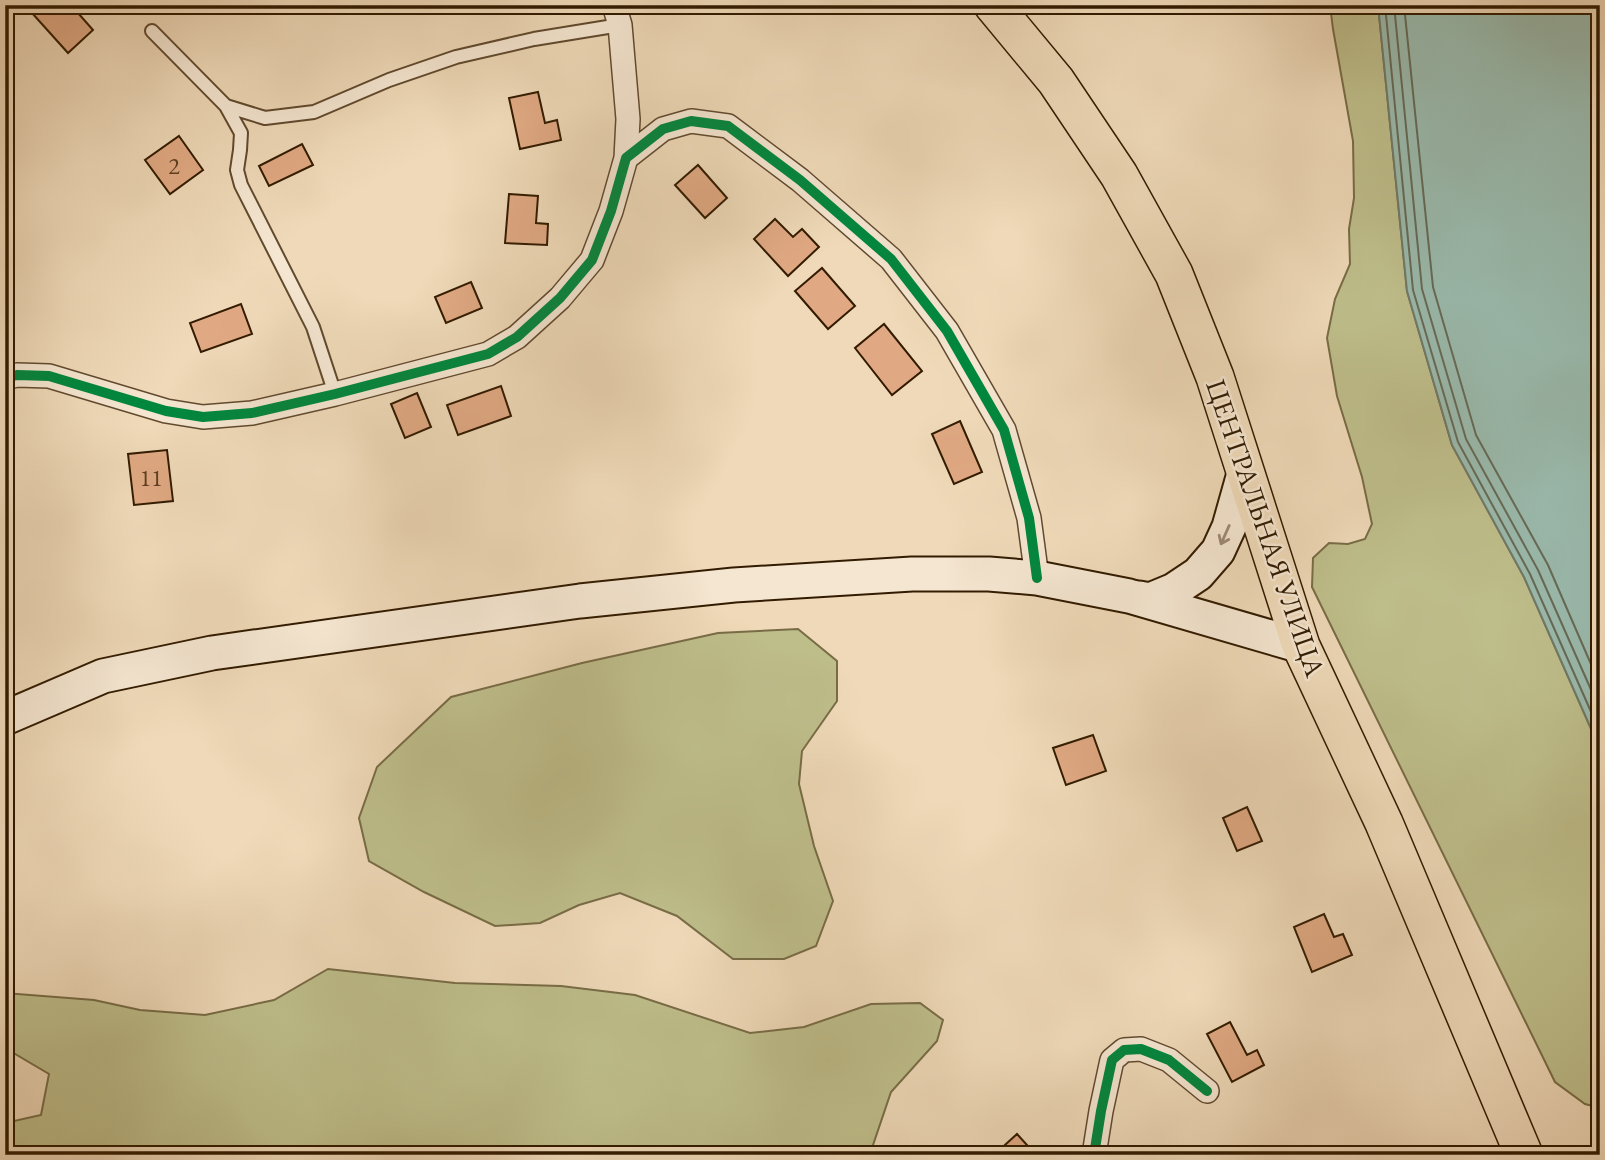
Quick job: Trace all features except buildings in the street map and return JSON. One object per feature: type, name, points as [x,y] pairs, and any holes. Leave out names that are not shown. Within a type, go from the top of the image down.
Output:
[{"type":"main road","name":"ЦЕНТРАЛЬНАЯ УЛИЦА","points":[[993,5],[1056,81],[1119,175],[1174,274],[1215,377],[1301,646],[1384,823],[1524,1155]]},
{"type":"main road","points":[[5,718],[103,676],[212,653],[580,601],[734,584],[912,574],[989,574],[1037,578],[1150,600],[1174,590],[1198,574],[1218,551],[1229,527],[1245,470]]},
{"type":"main road","points":[[1129,596],[1301,646]]},
{"type":"street","points":[[5,378],[17,375],[49,376],[166,411],[203,417],[252,413],[335,394],[488,354],[517,337],[559,298],[592,260],[611,211],[626,158],[628,119],[617,15]]},
{"type":"street","points":[[626,158],[663,129],[691,121],[728,126],[800,180],[891,259],[947,331],[1004,430],[1030,518],[1037,578]]},
{"type":"street","points":[[1094,1155],[1112,1060],[1124,1050],[1141,1049],[1169,1060],[1207,1091]]},
{"type":"lane","points":[[226,106],[265,118],[314,112],[390,80],[456,57],[617,15]]},
{"type":"lane","points":[[152,32],[226,106],[241,133],[237,170],[240,185],[313,327],[335,394]]},
{"type":"green space","points":[[1330,5],[1378,5],[1407,291],[1452,445],[1524,577],[1600,749],[1600,1108],[1585,1104],[1555,1082],[1312,587],[1313,558],[1329,543],[1348,544],[1365,539],[1372,524],[1362,477],[1337,396],[1327,338],[1335,299],[1350,264],[1349,229],[1354,198],[1353,141]]},
{"type":"green space","points":[[798,629],[837,661],[837,701],[802,751],[799,784],[814,846],[833,901],[816,946],[784,959],[733,959],[677,916],[620,893],[579,905],[540,923],[495,926],[424,892],[369,861],[359,818],[377,767],[451,697],[582,663],[718,633]]},
{"type":"green space","points":[[328,969],[455,983],[561,986],[635,995],[750,1033],[804,1027],[871,1004],[920,1003],[943,1020],[937,1041],[891,1092],[871,1155],[5,1155],[5,1123],[41,1115],[49,1074],[5,1048],[5,993],[94,1000],[140,1010],[205,1015],[274,1000]]},
{"type":"water","points":[[1378,5],[1600,5],[1600,749],[1524,577],[1452,445],[1407,291]]},
{"type":"cycle path","points":[[5,378],[17,375],[49,376],[166,411],[203,417],[252,413],[488,354],[517,337],[560,298],[592,260],[611,211],[626,158],[663,129],[691,121],[728,126],[800,180],[891,259],[947,331],[1004,430],[1029,518],[1037,578]]},
{"type":"cycle path","points":[[1094,1155],[1112,1060],[1124,1050],[1141,1049],[1169,1060],[1207,1091]]}]
